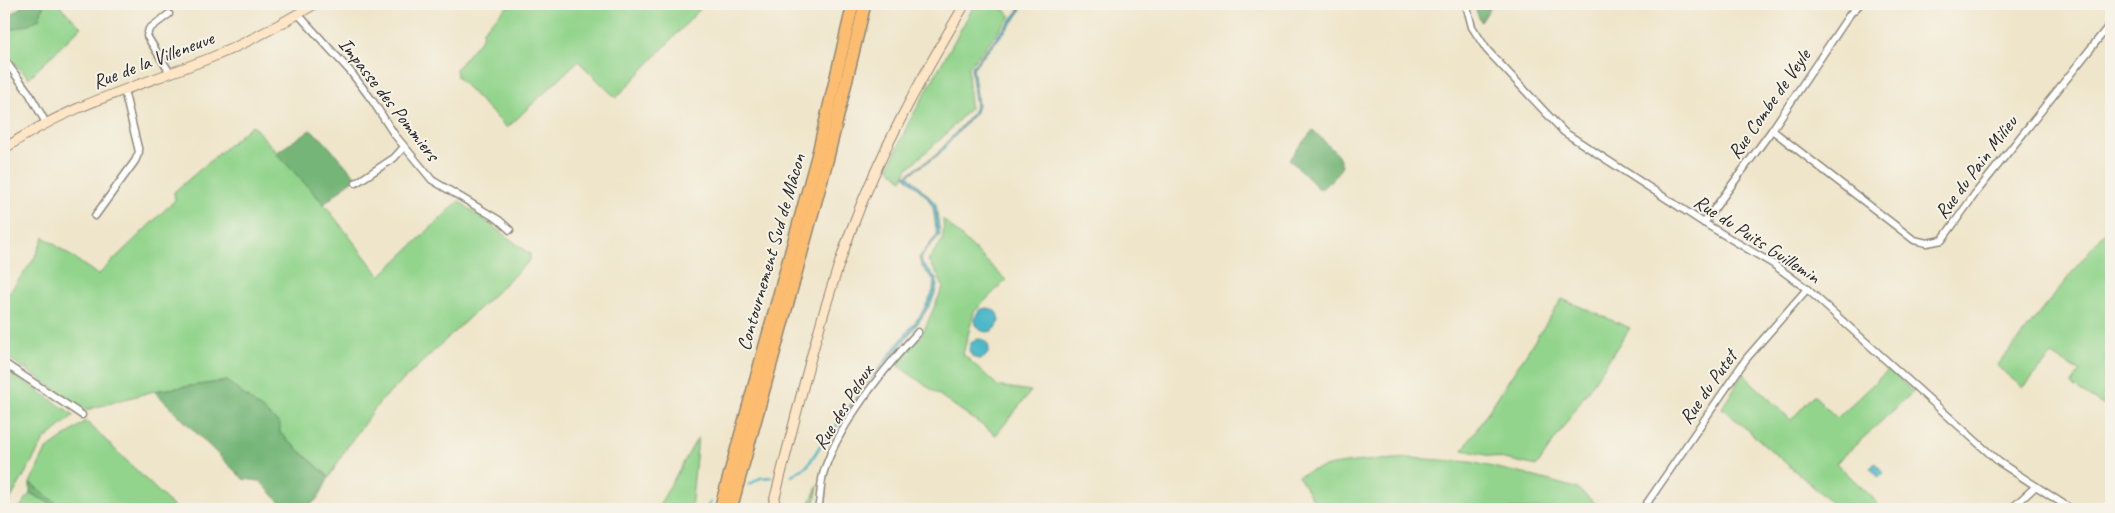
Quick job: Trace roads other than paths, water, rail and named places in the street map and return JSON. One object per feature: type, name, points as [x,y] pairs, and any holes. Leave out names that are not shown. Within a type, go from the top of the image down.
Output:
[{"type":"highway","name":"Contournement Sud de Mâcon","points":[[720,509],[816,162],[854,4]]},
{"type":"highway","name":"Contournement Sud de Mâcon","points":[[732,509],[828,161],[865,4]]},
{"type":"main road","name":"Rue de la Villeneuve","points":[[4,148],[46,123],[78,108],[211,58],[259,36],[315,4]]},
{"type":"main road","points":[[772,509],[816,336],[851,231],[883,152],[907,104],[965,4]]},
{"type":"street","name":"Rue du Puits Guillemin","points":[[1466,4],[1472,27],[1487,50],[1564,132],[1704,223],[1773,264],[1807,289],[1999,462],[2071,509]]},
{"type":"street","name":"Rue Combe de Veyle","points":[[1704,223],[1772,130],[1850,14],[1860,4]]},
{"type":"street","points":[[168,14],[149,30],[147,36],[170,73]]},
{"type":"street","name":"Impasse des Pommiers","points":[[298,14],[350,71],[404,148],[432,180],[499,220],[510,230]]},
{"type":"street","name":"Rue du Pain Milieu","points":[[1772,130],[1914,240],[1927,243],[1942,240],[1975,194],[2111,23]]},
{"type":"street","points":[[4,59],[29,93],[46,123]]},
{"type":"street","points":[[95,216],[135,161],[139,152],[124,90]]},
{"type":"street","points":[[356,183],[394,158],[404,148]]},
{"type":"street","name":"Rue du Putet","points":[[1643,509],[1746,359],[1807,289]]},
{"type":"street","name":"Rue des Peloux","points":[[818,509],[822,476],[842,431],[883,372],[918,332]]},
{"type":"street","points":[[4,363],[82,415]]},
{"type":"street","points":[[2011,509],[2035,487]]},
{"type":"water","points":[[1015,4],[1018,4],[1021,10],[973,68],[978,105],[976,112],[938,155],[908,175],[936,204],[940,235],[925,251],[921,259],[924,266],[935,277],[937,284],[935,294],[920,320],[838,424],[836,423],[922,313],[933,291],[934,280],[922,267],[919,258],[937,235],[933,207],[927,197],[905,176],[936,155],[973,113],[976,107],[971,68],[1019,10]]},
{"type":"water","points":[[987,308],[995,312],[999,320],[995,328],[987,332],[979,328],[975,320],[979,312]]},
{"type":"water","points":[[975,339],[983,339],[989,345],[989,353],[983,359],[975,359],[969,353],[969,345]]},
{"type":"water","points":[[1875,463],[1884,473],[1879,478],[1870,468]]},
{"type":"waterway","points":[[792,476],[808,465],[824,440],[838,424]]},
{"type":"waterway","points":[[749,485],[760,478],[772,477]]},
{"type":"waterway","points":[[705,509],[711,502]]}]
